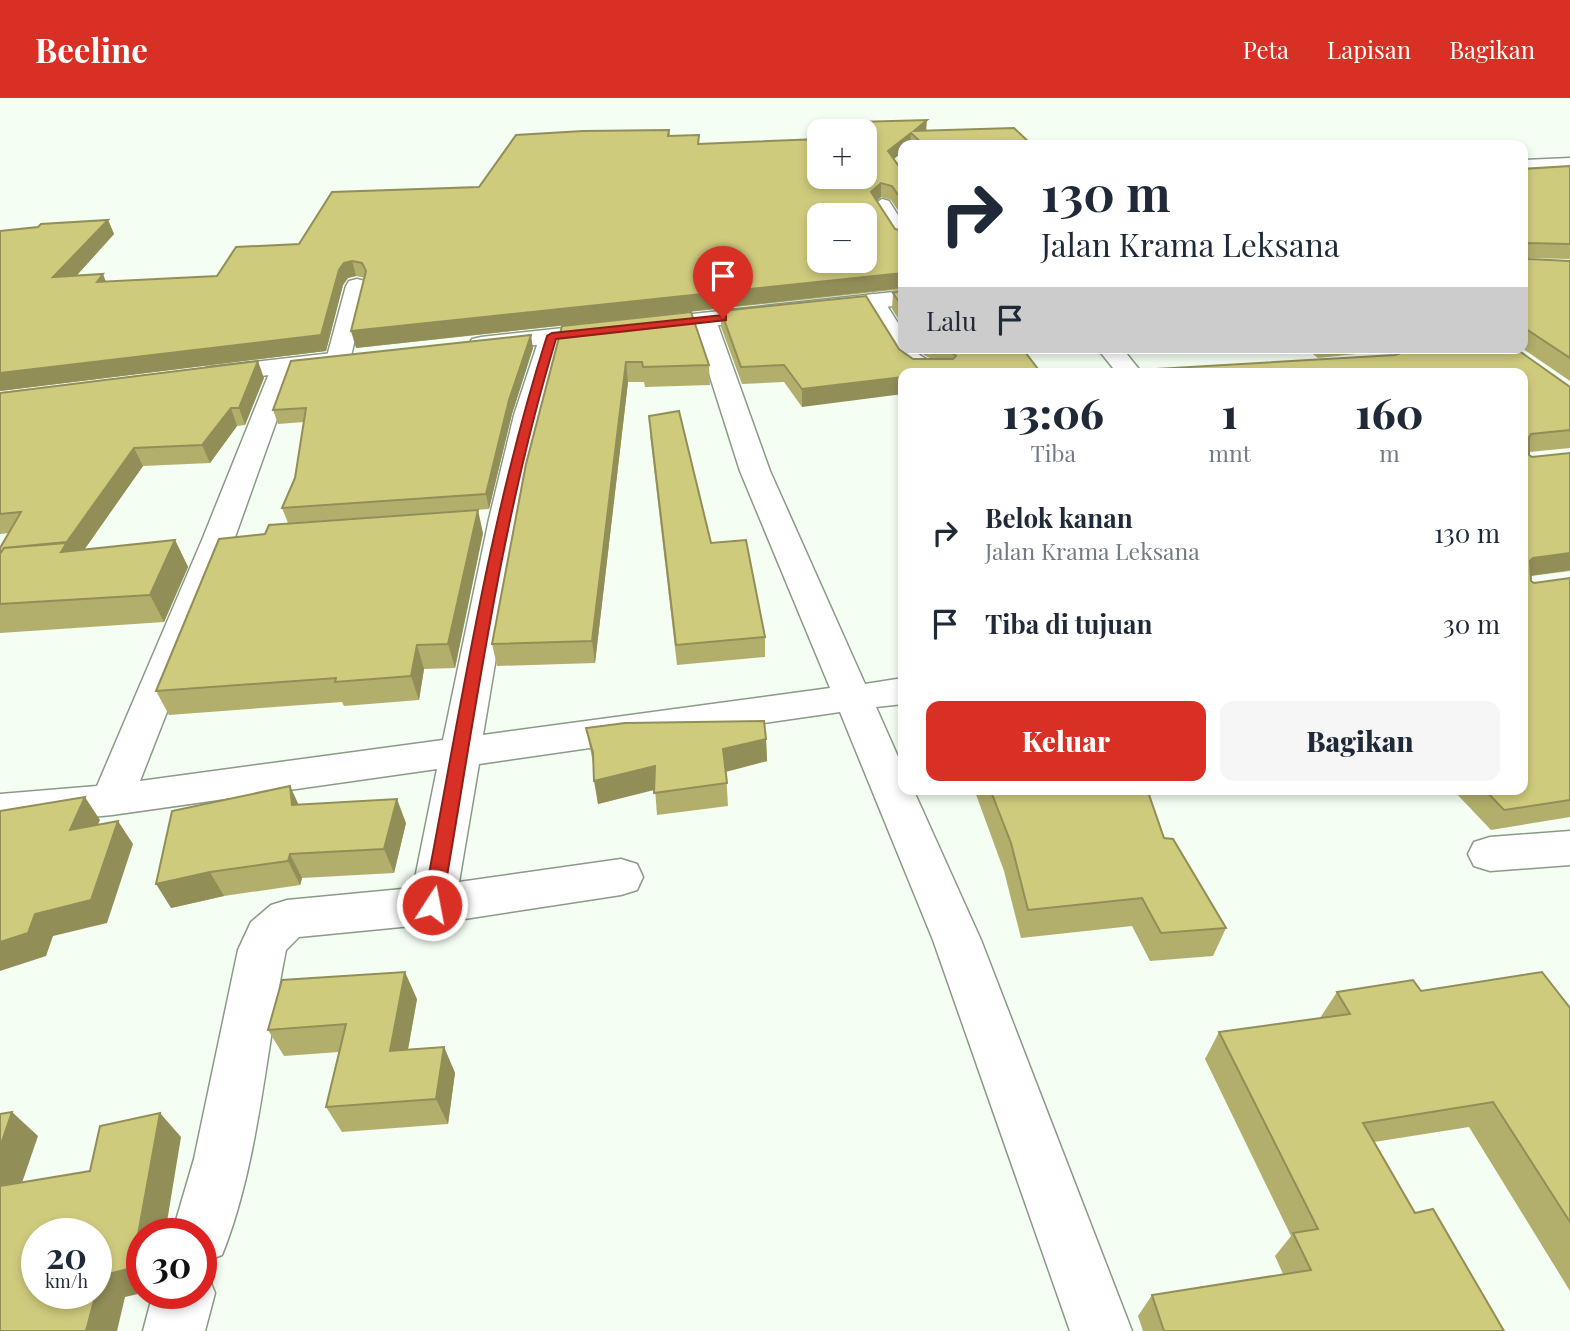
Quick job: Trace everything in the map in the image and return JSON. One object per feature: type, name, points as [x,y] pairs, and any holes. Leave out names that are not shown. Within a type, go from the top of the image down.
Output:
[{"type":"street","points":[[1528,165],[1570,163]]},
{"type":"street","points":[[882,205],[898,230]]},
{"type":"street","points":[[338,360],[357,286]]},
{"type":"street","points":[[459,346],[898,298]]},
{"type":"street","points":[[873,301],[898,342]]},
{"type":"street","points":[[704,320],[755,471],[957,940],[1101,1331]]},
{"type":"street","points":[[432,905],[463,751],[490,520],[552,336]]},
{"type":"street","points":[[905,354],[922,368]]},
{"type":"street","points":[[1114,354],[1126,368]]},
{"type":"street","points":[[188,378],[365,357]]},
{"type":"street","points":[[112,800],[231,539],[284,366]]},
{"type":"street","points":[[0,810],[112,800],[898,692]]},
{"type":"street","points":[[1490,854],[1570,848]]},
{"type":"street","points":[[205,1218],[222,1159],[262,950],[268,936],[287,919],[432,905],[621,877]]},
{"type":"street","points":[[174,1331],[180,1309]]},
{"type":"building","points":[[927,120],[914,131],[1014,128],[1027,140],[919,140],[911,133],[898,140],[898,143],[888,151],[898,165],[898,195],[892,186],[881,183],[877,187],[877,121]]},
{"type":"building","points":[[669,130],[668,136],[699,135],[698,144],[807,139],[807,189],[874,189],[871,192],[898,230],[898,274],[351,331],[366,271],[362,263],[352,261],[344,263],[339,270],[321,335],[0,373],[0,231],[38,227],[41,224],[108,220],[53,277],[103,274],[97,282],[217,276],[236,247],[299,244],[332,192],[479,187],[516,135]]},
{"type":"building","points":[[1570,166],[1570,244],[1528,243],[1528,169]]},
{"type":"building","points":[[1528,258],[1570,261],[1570,358],[1528,330]]},
{"type":"building","points":[[866,296],[898,347],[898,354],[906,354],[913,359],[953,359],[956,356],[954,354],[1027,354],[1037,368],[898,368],[898,378],[802,389],[784,365],[741,367],[721,311]]},
{"type":"building","points":[[691,312],[709,365],[643,367],[642,362],[626,362],[592,641],[492,644],[526,464],[562,326]]},
{"type":"building","points":[[531,335],[509,400],[486,494],[282,508],[295,478],[306,408],[273,410],[291,361]]},
{"type":"building","points":[[1523,354],[1570,387],[1570,430],[1531,434],[1529,455],[1532,457],[1570,453],[1570,553],[1533,558],[1530,561],[1531,581],[1534,583],[1570,578],[1570,800],[1504,810],[1490,795],[1528,795],[1528,368],[1171,368],[1395,355]]},
{"type":"building","points":[[258,361],[239,408],[231,408],[202,445],[134,448],[66,543],[4,548],[0,554],[0,548],[21,512],[0,514],[0,393]]},
{"type":"building","points":[[679,411],[711,543],[746,540],[765,637],[676,645],[649,416]]},
{"type":"building","points":[[478,510],[448,644],[417,645],[411,676],[335,682],[336,678],[156,691],[219,539],[265,534],[269,525]]},
{"type":"building","points":[[175,540],[150,595],[0,604],[0,554],[4,548],[67,542],[61,552]]},
{"type":"building","points":[[764,721],[766,739],[723,749],[727,783],[654,793],[655,766],[594,781],[593,753],[586,728],[625,723]]},
{"type":"building","points":[[290,786],[292,805],[397,799],[384,849],[290,854],[288,861],[210,872],[156,884],[172,811]]},
{"type":"building","points":[[992,795],[1149,795],[1164,838],[1173,839],[1226,928],[1161,933],[1142,898],[1028,910],[1011,843]]},
{"type":"building","points":[[85,797],[70,830],[118,821],[91,900],[35,914],[28,933],[0,942],[0,811]]},
{"type":"building","points":[[405,972],[390,1051],[444,1047],[436,1099],[326,1107],[346,1024],[268,1030],[282,980]]},
{"type":"building","points":[[1542,972],[1570,1008],[1570,1222],[1493,1102],[1363,1123],[1415,1213],[1433,1209],[1504,1331],[1164,1331],[1152,1295],[1311,1270],[1293,1233],[1318,1229],[1219,1032],[1350,1014],[1337,992],[1413,980],[1421,991]]},
{"type":"building","points":[[12,1112],[0,1147],[0,1114]]},
{"type":"building","points":[[160,1113],[141,1218],[126,1218],[126,1270],[112,1273],[112,1218],[21,1218],[21,1309],[92,1309],[86,1331],[0,1331],[0,1186],[90,1171],[100,1126]]},
{"type":"route","points":[[432,905],[463,751],[504,519],[527,415],[552,336],[723,318]]}]
